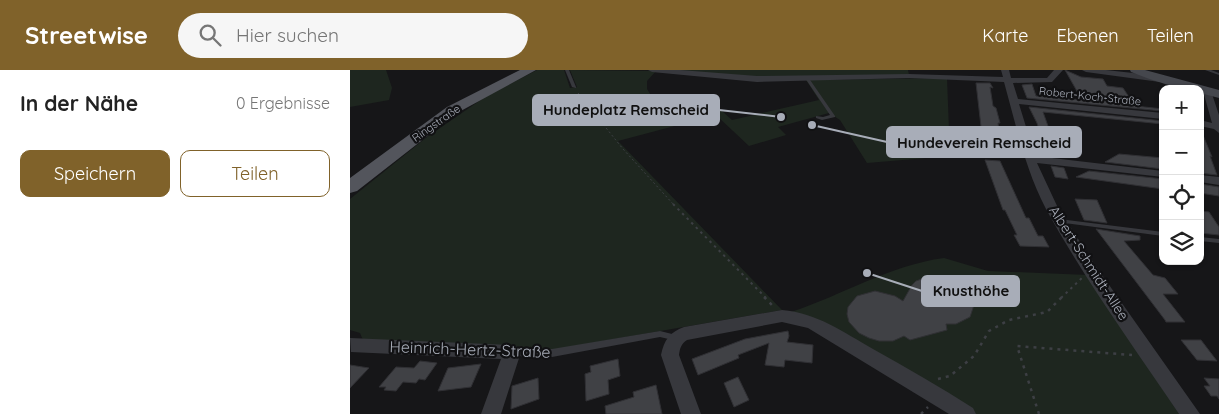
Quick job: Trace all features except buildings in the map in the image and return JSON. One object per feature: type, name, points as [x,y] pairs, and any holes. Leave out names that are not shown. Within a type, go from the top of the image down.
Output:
[{"type":"main road","name":"Ringstraße","points":[[350,187],[452,110],[530,70]]},
{"type":"street","points":[[652,70],[757,79],[1006,75],[1049,80],[1059,70]]},
{"type":"street","points":[[1086,70],[1160,79]]},
{"type":"street","points":[[1135,70],[1160,79],[1206,91],[1218,129]]},
{"type":"street","name":"Albert-Schmidt-Allee","points":[[1006,75],[1030,159],[1059,221],[1090,270],[1190,414]]},
{"type":"street","name":"Robert-Koch-Straße","points":[[1014,101],[1159,116]]},
{"type":"street","points":[[1204,124],[1218,129]]},
{"type":"street","points":[[1030,159],[1159,174]]},
{"type":"street","points":[[1204,179],[1219,181]]},
{"type":"street","name":"Heinrich-Hertz-Straße","points":[[677,338],[684,334],[782,316],[800,318],[814,324],[919,384],[966,414]]},
{"type":"street","points":[[677,338],[672,346],[670,355],[691,414]]},
{"type":"street","name":"Heinrich-Hertz-Straße","points":[[350,342],[512,352]]},
{"type":"street","points":[[491,414],[512,352]]},
{"type":"lane","points":[[567,70],[574,87]]},
{"type":"lane","points":[[1207,70],[1219,74]]},
{"type":"lane","points":[[807,78],[833,116],[822,119],[818,117]]},
{"type":"lane","points":[[1059,221],[1159,234]]},
{"type":"lane","points":[[1204,239],[1219,241]]},
{"type":"lane","name":"Heinrich-Hertz-Straße","points":[[512,352],[552,353],[660,334],[677,338]]},
{"type":"path","points":[[574,87],[604,128],[643,172],[782,316]]},
{"type":"path","points":[[919,384],[950,376],[974,356],[989,330],[1009,320],[1047,312],[1090,270]]},
{"type":"path","points":[[1039,414],[1017,346],[1150,357]]},
{"type":"shaded area","points":[[350,70],[386,70],[392,88],[389,100],[350,107]]},
{"type":"shaded area","points":[[537,70],[564,70],[570,88],[577,87],[570,70],[656,71],[647,81],[647,89],[668,122],[718,110],[722,111],[732,120],[819,100],[806,80],[947,78],[950,156],[867,163],[840,120],[829,113],[778,127],[786,135],[749,146],[716,115],[618,141],[782,310],[551,350],[363,340],[360,333],[350,330],[350,199],[427,137],[485,97]]},
{"type":"shaded area","points":[[659,70],[908,70],[909,75],[769,79]]},
{"type":"shaded area","points":[[944,258],[988,271],[1088,275],[1179,414],[967,414],[791,312],[905,267]]},
{"type":"place","name":"Hundeplatz Remscheid","points":[[781,117]]},
{"type":"place","name":"Hundeverein Remscheid","points":[[812,125]]},
{"type":"place","name":"Knusthöhe","points":[[867,273]]}]
